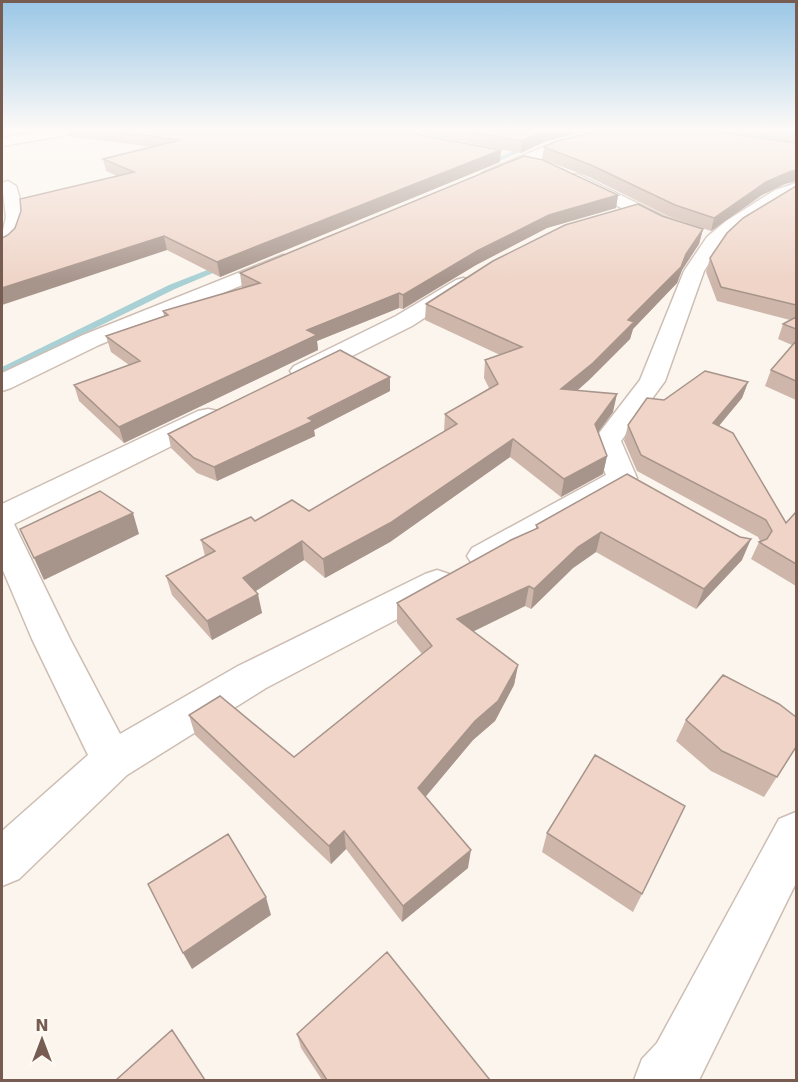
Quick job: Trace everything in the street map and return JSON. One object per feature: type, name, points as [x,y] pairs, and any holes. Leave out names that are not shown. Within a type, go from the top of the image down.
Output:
[{"type":"street","points":[[581,181],[635,210],[698,235],[732,225],[780,194],[796,188]]},
{"type":"street","points":[[2,245],[16,226],[17,217],[8,186]]},
{"type":"street","points":[[600,220],[635,210]]},
{"type":"street","points":[[652,495],[622,478],[607,441],[652,381],[694,272],[698,235]]},
{"type":"street","points":[[2,383],[91,340],[299,254]]},
{"type":"street","points":[[277,383],[404,321],[484,271]]},
{"type":"street","points":[[2,517],[224,409]]},
{"type":"street","points":[[2,861],[112,761],[252,677],[414,596],[622,478]]},
{"type":"street","points":[[2,531],[51,639],[112,761]]},
{"type":"street","points":[[679,1075],[796,835]]},
{"type":"building","points":[[94,181],[421,181],[217,262],[164,236],[2,288],[2,238],[15,228],[21,211],[20,199]]},
{"type":"building","points":[[462,181],[589,181],[618,195],[549,215],[477,251],[403,295],[399,293],[307,330],[317,335],[119,427],[74,385],[140,361],[106,336],[168,315],[163,311],[260,283],[240,273]]},
{"type":"building","points":[[626,181],[767,181],[714,218],[675,205]]},
{"type":"building","points":[[796,186],[796,305],[721,287],[710,258],[727,233],[743,218]]},
{"type":"building","points":[[638,204],[662,216],[703,229],[686,254],[681,267],[628,320],[634,322],[593,363],[561,389],[617,394],[595,424],[607,456],[564,479],[513,439],[390,523],[323,559],[302,541],[243,578],[258,594],[207,621],[166,576],[215,551],[201,540],[251,517],[255,521],[292,500],[309,511],[457,424],[445,414],[498,384],[485,360],[522,347],[426,304],[493,261],[565,225]]},
{"type":"building","points":[[796,317],[796,329],[783,324]]},
{"type":"building","points":[[796,341],[796,381],[771,370]]},
{"type":"building","points":[[340,350],[390,377],[308,418],[313,421],[214,467],[194,458],[168,434]]},
{"type":"building","points":[[705,371],[748,382],[713,423],[733,433],[786,523],[796,512],[796,564],[759,542],[767,539],[772,531],[766,520],[641,455],[628,425],[647,398],[664,400]]},
{"type":"building","points":[[627,474],[740,537],[751,539],[704,589],[601,532],[578,547],[534,589],[529,586],[457,619],[518,665],[498,701],[475,721],[418,788],[471,850],[403,906],[344,831],[329,846],[189,715],[220,696],[294,757],[432,646],[397,603],[511,540],[538,528],[536,525]]},
{"type":"building","points":[[100,491],[133,513],[34,558],[20,529]]},
{"type":"building","points":[[723,675],[779,704],[796,717],[796,747],[777,777],[722,751],[686,720]]},
{"type":"building","points":[[595,755],[685,806],[642,894],[547,833]]},
{"type":"building","points":[[228,834],[266,897],[183,953],[148,884]]},
{"type":"building","points":[[387,952],[490,1080],[327,1080],[297,1034]]},
{"type":"building","points":[[172,1030],[205,1080],[116,1080]]},
{"type":"waterway","points":[[2,371],[172,287],[228,265]]}]
